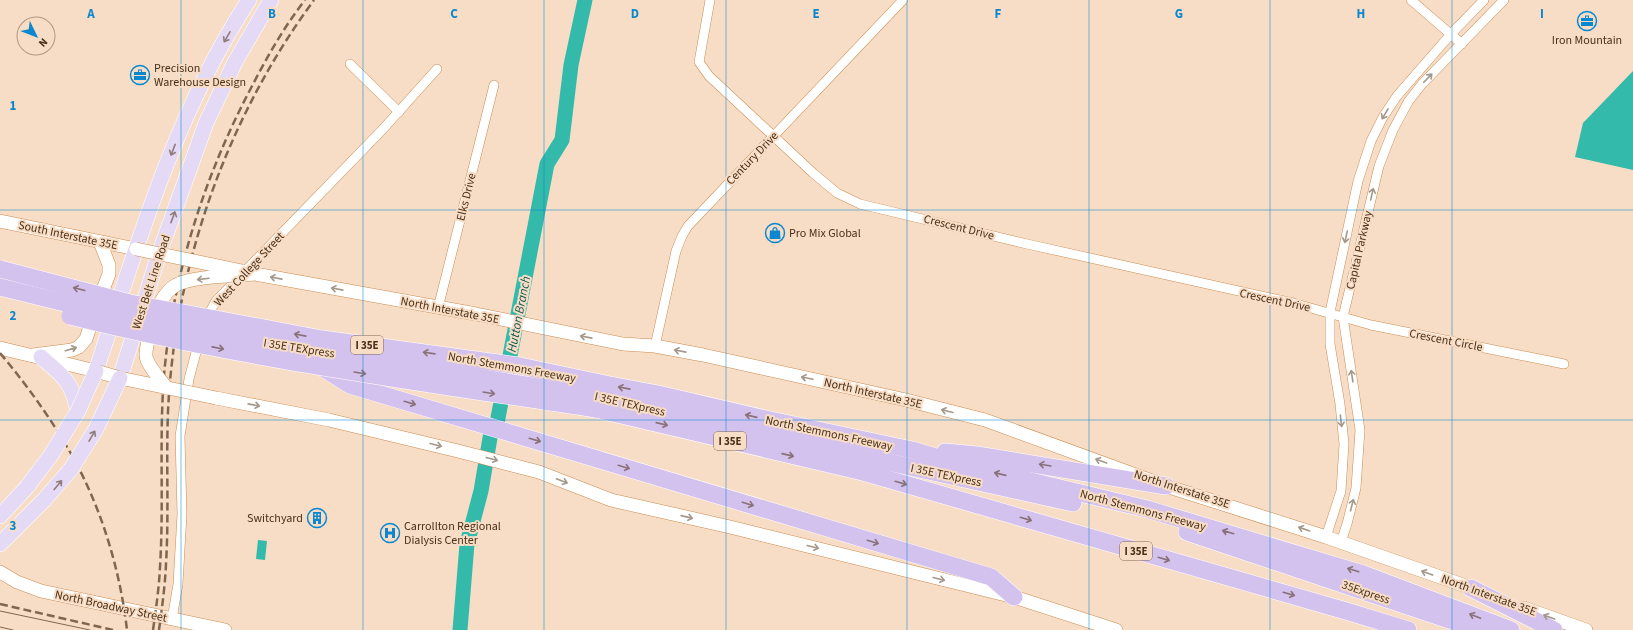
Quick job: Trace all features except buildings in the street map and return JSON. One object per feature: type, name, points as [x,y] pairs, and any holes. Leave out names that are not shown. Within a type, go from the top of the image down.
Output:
[{"type":"highway","name":"North Stemmons Freeway","points":[[0,269],[130,302],[322,339],[520,366],[600,396],[1408,630]]},
{"type":"highway","name":"I 35E TEXpress","points":[[0,287],[172,327],[600,396],[662,412],[1152,520],[1253,554]]},
{"type":"highway","name":"North Stemmons Freeway","points":[[0,299],[125,330],[323,368],[600,396],[912,450],[955,463],[1147,509],[1267,544],[1363,574],[1511,630]]},
{"type":"highway","points":[[323,368],[350,385],[992,578],[1014,597]]},
{"type":"highway","points":[[912,450],[977,455],[1166,486]]},
{"type":"highway","name":"35Express","points":[[1253,554],[1479,630]]},
{"type":"highway","points":[[1471,588],[1554,630]]},
{"type":"main road","name":"West Belt Line Road","points":[[0,544],[44,500],[71,468],[104,414],[120,378],[159,254],[206,122],[235,62],[271,0]]},
{"type":"main road","name":"West Belt Line Road","points":[[0,516],[27,487],[60,442],[78,411],[96,371],[136,249],[172,153],[198,90],[216,55],[248,2]]},
{"type":"main road","name":"South Interstate 35E","points":[[0,221],[136,249]]},
{"type":"main road","points":[[37,356],[72,350],[79,347],[86,340],[109,274],[109,265],[100,242]]},
{"type":"main road","name":"North Interstate 35E","points":[[136,249],[255,274],[476,314],[548,330],[623,344],[655,346],[815,380],[985,420],[1166,486],[1341,542],[1586,630]]},
{"type":"main road","points":[[167,388],[153,369],[146,356],[146,348],[160,303],[164,296],[171,288],[183,282],[255,274]]},
{"type":"main road","points":[[0,348],[37,356],[120,378],[329,420],[526,468],[611,500],[730,527],[1014,597],[1096,628],[1116,630]]},
{"type":"main road","points":[[37,356],[68,382],[73,391],[78,411]]},
{"type":"main road","name":"North Broadway Street","points":[[0,572],[17,582],[41,591],[225,630]]},
{"type":"street","name":"Crescent Drive","points":[[710,0],[699,62],[709,76],[773,137],[837,193],[860,204],[1034,246],[1330,312]]},
{"type":"street","name":"Century Drive","points":[[655,346],[676,251],[688,226],[903,0]]},
{"type":"street","points":[[1411,0],[1462,44]]},
{"type":"street","name":"Capital Parkway","points":[[1326,537],[1341,491],[1344,444],[1340,404],[1330,344],[1330,312],[1358,181],[1371,141],[1383,117],[1403,88],[1451,34],[1484,0]]},
{"type":"street","name":"Capital Parkway","points":[[1341,542],[1356,488],[1360,430],[1343,317],[1379,166],[1393,130],[1408,102],[1422,84],[1504,0]]},
{"type":"street","points":[[350,64],[399,112]]},
{"type":"street","name":"West College Street","points":[[172,619],[178,584],[182,514],[180,436],[189,379],[206,318],[216,301],[270,247],[399,112],[437,69]]},
{"type":"street","name":"Elks Drive","points":[[438,308],[494,85]]},
{"type":"street","name":"Crescent Circle","points":[[1330,312],[1371,325],[1564,364]]},
{"type":"water","points":[[1633,71],[1633,170],[1575,157],[1583,123]]},
{"type":"water","points":[[258,540],[267,541],[265,560],[256,559]]},
{"type":"waterway","name":"Hutton Branch","points":[[460,630],[467,544],[481,491],[491,432],[497,423],[547,164],[562,140],[571,65],[585,0]]},
{"type":"tram line","points":[[0,611],[90,630]]},
{"type":"tram line","points":[[0,627],[13,630]]},
{"type":"railway","points":[[153,630],[159,583],[161,543],[164,375],[168,337],[183,263],[205,191],[234,122],[270,54],[305,0]]},
{"type":"railway","points":[[159,630],[166,564],[168,411],[173,356],[182,301],[194,247],[211,195],[231,143],[255,93],[283,46],[314,0]]},
{"type":"railway","points":[[0,353],[46,413],[70,452],[91,494],[108,538],[120,584],[127,630]]},
{"type":"railway","points":[[0,604],[113,630]]},
{"type":"place","name":"Iron Mountain","points":[[1587,21]]},
{"type":"place","name":"Precision Warehouse Design","points":[[140,75]]},
{"type":"place","name":"Pro Mix Global","points":[[775,233]]},
{"type":"place","name":"Switchyard","points":[[317,518]]},
{"type":"place","name":"Carrollton Regional Dialysis Center","points":[[390,533]]}]
